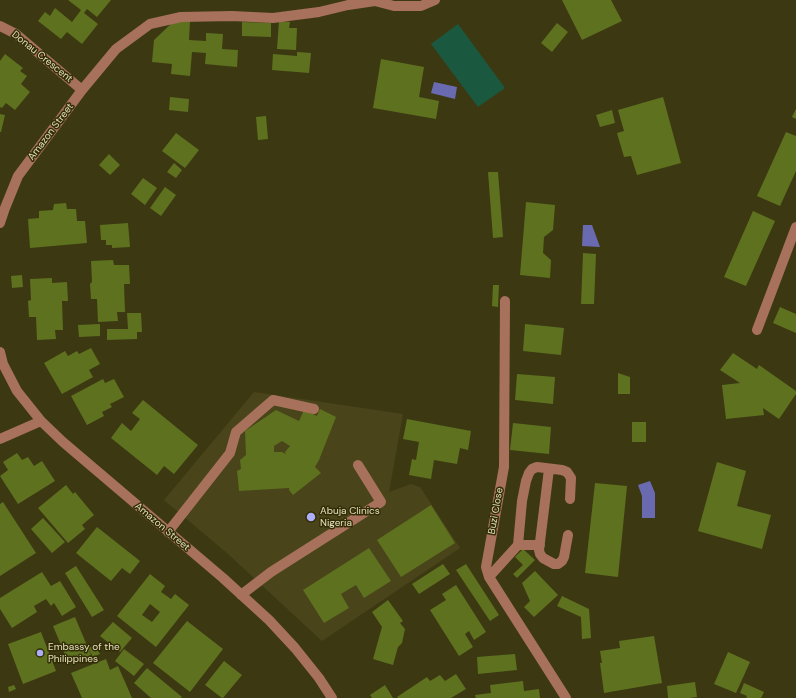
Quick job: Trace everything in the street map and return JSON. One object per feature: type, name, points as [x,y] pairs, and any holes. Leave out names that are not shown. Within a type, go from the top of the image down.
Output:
[{"type":"street","name":"Amazon Street","points":[[0,223],[2,207],[18,176],[82,90],[116,49],[150,24],[181,17],[232,16],[273,18],[319,12],[348,5],[375,1],[394,6],[412,7],[421,6],[435,0]]},
{"type":"street","name":"Donau Crescent","points":[[0,26],[16,34],[82,90]]},
{"type":"street","points":[[757,330],[796,227]]},
{"type":"street","name":"Buzi Close","points":[[505,301],[504,467],[486,567],[489,577],[566,698]]},
{"type":"street","name":"Amazon Street","points":[[0,352],[3,364],[17,391],[41,421],[63,442],[269,620],[296,648],[332,698]]},
{"type":"street","points":[[168,532],[230,454],[236,432],[273,400],[314,409]]},
{"type":"street","points":[[0,439],[41,421]]},
{"type":"street","points":[[241,595],[271,572],[381,502],[358,465]]},
{"type":"street","points":[[489,577],[518,545],[522,501],[526,481],[532,469],[537,467],[549,468],[567,472],[570,478],[570,499]]},
{"type":"street","points":[[549,468],[540,545],[540,554],[543,558],[554,564],[558,564],[562,561],[568,535]]},
{"type":"street","points":[[518,545],[540,545]]},
{"type":"shaded area","points":[[434,82],[457,87],[455,99],[431,93]]},
{"type":"shaded area","points":[[583,225],[592,225],[600,247],[582,246]]},
{"type":"shaded area","name":"Abuja Clinics Nigeria","points":[[254,392],[403,414],[389,492],[411,484],[420,487],[460,548],[322,641],[228,554],[164,500]]},
{"type":"shaded area","points":[[650,481],[655,493],[655,518],[642,518],[642,496],[638,485]]},
{"type":"green space","points":[[458,24],[505,88],[478,107],[431,44]]},
{"type":"building","points":[[68,0],[111,0],[97,17],[87,9],[84,13],[98,24],[82,44],[67,32],[61,39],[38,21],[45,12],[50,16],[55,8],[72,22],[81,10]]},
{"type":"building","points":[[562,0],[611,0],[622,21],[582,40]]},
{"type":"building","points":[[175,20],[190,21],[189,40],[206,41],[206,33],[223,34],[222,49],[238,50],[237,67],[205,64],[206,53],[192,52],[190,76],[171,74],[172,64],[152,62],[154,40]]},
{"type":"building","points":[[279,21],[290,22],[289,28],[297,28],[296,50],[277,49]]},
{"type":"building","points":[[242,22],[271,23],[271,37],[242,36]]},
{"type":"building","points":[[557,23],[568,32],[552,52],[541,43]]},
{"type":"building","points":[[297,52],[311,53],[309,73],[272,70],[273,54],[297,56]]},
{"type":"building","points":[[5,54],[23,68],[20,71],[27,76],[21,84],[30,92],[15,110],[6,103],[2,108],[0,107],[0,61]]},
{"type":"building","points":[[381,59],[424,67],[419,97],[439,101],[436,119],[373,108]]},
{"type":"building","points":[[170,97],[189,99],[188,112],[169,110]]},
{"type":"building","points":[[663,97],[681,163],[637,175],[631,156],[624,157],[617,133],[624,131],[618,110]]},
{"type":"building","points":[[796,109],[796,119],[792,117]]},
{"type":"building","points":[[612,110],[615,123],[600,127],[596,115]]},
{"type":"building","points":[[0,114],[5,115],[1,132],[0,132]]},
{"type":"building","points":[[266,116],[268,139],[258,140],[256,117]]},
{"type":"building","points":[[786,132],[796,136],[796,171],[780,206],[757,196]]},
{"type":"building","points":[[176,133],[199,150],[185,168],[162,151]]},
{"type":"building","points":[[109,154],[120,165],[110,175],[99,165]]},
{"type":"building","points":[[174,163],[182,170],[176,178],[167,172]]},
{"type":"building","points":[[488,172],[498,172],[503,237],[493,238]]},
{"type":"building","points":[[143,178],[157,188],[145,205],[131,194]]},
{"type":"building","points":[[165,187],[176,195],[161,216],[150,208]]},
{"type":"building","points":[[526,202],[555,205],[553,230],[544,237],[543,253],[551,260],[550,278],[520,275]]},
{"type":"building","points":[[66,203],[67,209],[76,209],[77,221],[85,221],[87,243],[30,248],[28,219],[39,218],[39,211],[53,210],[54,204]]},
{"type":"building","points":[[753,211],[775,221],[746,286],[724,277]]},
{"type":"building","points":[[128,223],[130,247],[112,248],[112,245],[106,245],[106,240],[101,240],[100,225]]},
{"type":"building","points":[[583,253],[596,254],[594,304],[581,304]]},
{"type":"building","points":[[113,260],[114,265],[129,265],[130,284],[124,284],[125,312],[117,312],[118,321],[98,322],[97,299],[91,299],[91,261]]},
{"type":"building","points":[[22,275],[23,287],[12,288],[11,276]]},
{"type":"building","points":[[52,278],[52,283],[67,282],[68,301],[62,301],[63,330],[55,330],[56,339],[37,340],[36,317],[29,317],[28,301],[31,300],[30,279]]},
{"type":"building","points":[[493,285],[499,285],[498,307],[492,306]]},
{"type":"building","points":[[780,307],[796,314],[796,333],[773,323]]},
{"type":"building","points":[[127,313],[141,313],[142,332],[137,332],[137,339],[107,340],[107,329],[128,329]]},
{"type":"building","points":[[100,324],[100,336],[79,337],[78,325]]},
{"type":"building","points":[[525,324],[564,328],[561,355],[523,351]]},
{"type":"building","points":[[91,348],[100,364],[89,370],[93,377],[62,394],[44,363],[65,351],[68,356],[77,351],[79,354]]},
{"type":"building","points":[[733,353],[757,369],[759,365],[796,391],[796,394],[779,419],[763,408],[764,415],[726,419],[722,385],[740,383],[720,370]]},
{"type":"building","points":[[618,373],[630,377],[630,394],[618,394]]},
{"type":"building","points":[[517,374],[555,377],[553,404],[515,400]]},
{"type":"building","points":[[103,379],[105,383],[114,379],[124,397],[110,404],[112,407],[102,412],[104,416],[87,425],[71,396]]},
{"type":"building","points":[[143,400],[198,445],[174,474],[164,466],[157,475],[111,438],[122,423],[131,431],[140,419],[132,413]]},
{"type":"building","points":[[320,409],[336,417],[315,467],[321,473],[293,495],[289,488],[239,491],[237,471],[241,469],[240,460],[246,455],[245,431],[276,410],[299,421],[304,410],[317,416]],"holes":[[[282,441],[290,446],[285,452],[286,454],[282,452],[274,452],[274,446]]]},
{"type":"building","points":[[407,419],[471,431],[468,450],[460,448],[457,464],[434,460],[431,479],[409,475],[412,459],[416,460],[419,442],[403,439]]},
{"type":"building","points":[[632,422],[646,422],[646,442],[632,442]]},
{"type":"building","points":[[513,423],[551,427],[549,454],[510,450]]},
{"type":"building","points":[[17,453],[22,460],[28,457],[34,466],[42,461],[55,481],[18,504],[0,476],[8,470],[3,462]]},
{"type":"building","points":[[717,462],[746,471],[737,506],[771,515],[762,549],[698,531]]},
{"type":"building","points":[[595,483],[627,486],[618,577],[585,573]]},
{"type":"building","points":[[66,485],[73,494],[75,492],[94,515],[82,525],[85,529],[68,543],[38,508]]},
{"type":"building","points":[[3,502],[36,553],[0,576],[0,504]]},
{"type":"building","points":[[431,505],[455,543],[401,577],[377,540]]},
{"type":"building","points":[[43,518],[65,542],[52,553],[31,529]]},
{"type":"building","points":[[97,527],[140,561],[130,574],[122,568],[111,581],[76,553]]},
{"type":"building","points":[[369,548],[391,581],[364,598],[356,585],[341,594],[349,608],[324,623],[303,590]]},
{"type":"building","points":[[523,549],[535,560],[517,578],[513,574],[523,565],[515,557]]},
{"type":"building","points":[[443,564],[450,574],[419,594],[412,584]]},
{"type":"building","points":[[466,564],[499,615],[490,621],[456,570]]},
{"type":"building","points":[[76,566],[104,610],[92,617],[65,573]]},
{"type":"building","points":[[535,571],[558,595],[534,617],[524,607],[530,601],[522,583]]},
{"type":"building","points":[[42,572],[51,586],[60,581],[76,607],[62,616],[54,603],[51,606],[46,599],[34,606],[37,612],[12,628],[0,609],[0,598]]},
{"type":"building","points":[[150,574],[165,586],[161,592],[171,599],[175,594],[189,605],[156,647],[117,616]],"holes":[[[150,604],[160,612],[152,622],[142,615]]]},
{"type":"building","points":[[456,585],[486,632],[474,640],[469,631],[465,634],[473,647],[459,656],[430,610],[446,600],[442,594]]},
{"type":"building","points":[[562,596],[589,609],[591,638],[582,639],[581,617],[557,606]]},
{"type":"building","points":[[388,600],[403,621],[400,623],[405,629],[402,643],[398,647],[393,665],[373,659],[382,627],[372,612]]},
{"type":"building","points":[[75,617],[91,655],[69,664],[53,626]]},
{"type":"building","points":[[187,621],[223,649],[190,692],[153,663]]},
{"type":"building","points":[[113,622],[132,638],[120,652],[100,636]]},
{"type":"building","points":[[41,632],[56,671],[23,684],[8,644]]},
{"type":"building","points":[[654,636],[662,683],[604,693],[600,651],[620,648],[619,641]]},
{"type":"building","points":[[95,645],[100,654],[93,657],[88,648]]},
{"type":"building","points":[[124,649],[144,664],[134,676],[115,661]]},
{"type":"building","points":[[728,652],[750,662],[736,693],[714,684]]},
{"type":"building","points":[[515,654],[517,670],[478,674],[477,657]]},
{"type":"building","points":[[106,659],[110,670],[118,666],[132,698],[82,698],[71,673]]},
{"type":"building","points":[[224,661],[242,675],[222,698],[205,685]]},
{"type":"building","points":[[147,668],[182,697],[151,698],[134,683]]},
{"type":"building","points":[[456,674],[466,689],[451,698],[397,697],[427,677],[430,681],[440,675],[445,681]]},
{"type":"building","points":[[523,681],[524,691],[539,689],[540,698],[476,698],[475,695],[491,693],[490,685]]},
{"type":"building","points":[[695,682],[697,697],[668,698],[667,686]]},
{"type":"building","points":[[744,683],[764,692],[761,698],[746,698],[747,696],[740,693]]},
{"type":"building","points":[[14,685],[16,689],[9,692],[8,687]]},
{"type":"building","points":[[385,685],[393,698],[372,698],[370,695]]},
{"type":"place","name":"Abuja Clinics Nigeria","points":[[311,517]]},
{"type":"place","name":"Embassy of the Philippines","points":[[40,653]]}]
